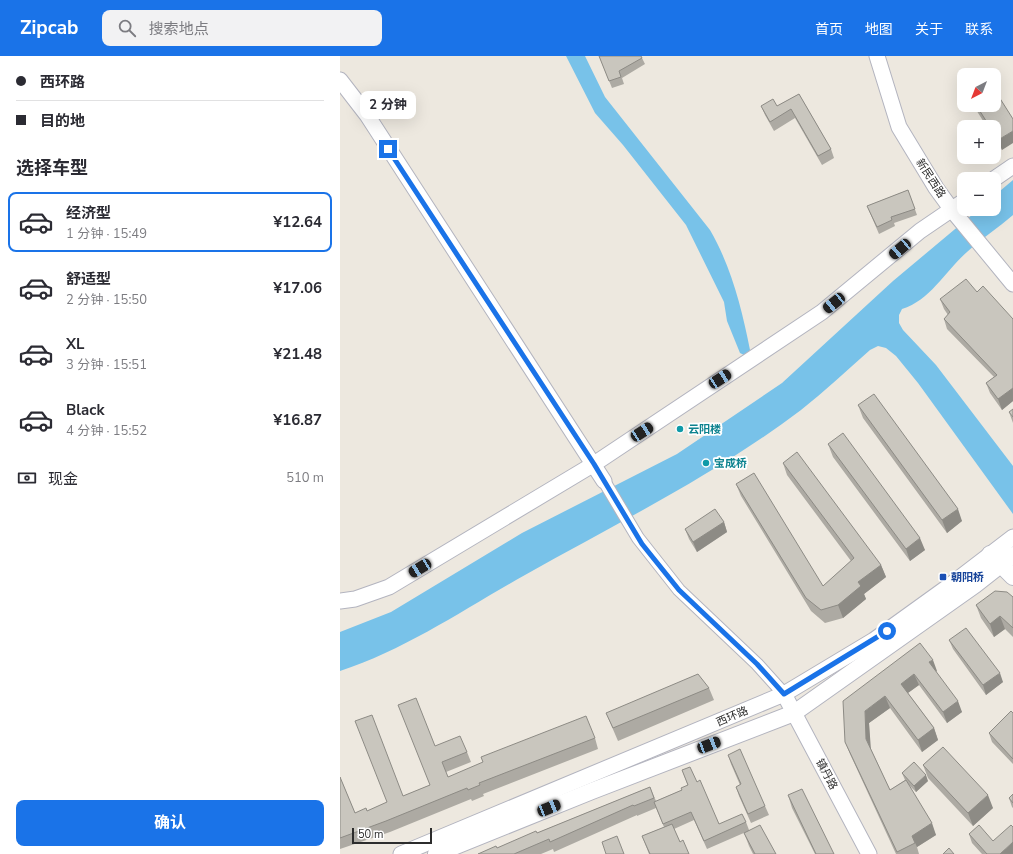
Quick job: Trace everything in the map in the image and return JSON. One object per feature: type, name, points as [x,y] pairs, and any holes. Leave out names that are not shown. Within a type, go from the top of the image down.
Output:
[{"type":"main road","name":"西环路","points":[[436,854],[599,788],[794,713],[995,560],[1013,555]]},
{"type":"main road","points":[[995,560],[1013,577]]},
{"type":"street","name":"新民西路","points":[[877,56],[899,127],[936,188],[953,212],[1013,284]]},
{"type":"street","points":[[340,80],[367,116],[594,464],[638,538],[679,590],[757,664],[784,694]]},
{"type":"street","points":[[1001,174],[1013,166]]},
{"type":"street","points":[[340,601],[355,599],[389,587],[594,464],[822,312],[920,232],[957,208]]},
{"type":"street","name":"西环路","points":[[401,854],[784,694],[874,640],[950,586],[995,560],[1013,537]]},
{"type":"street","name":"镇丹路","points":[[784,694],[869,854]]},
{"type":"water","points":[[566,56],[585,56],[605,97],[710,230],[724,258],[735,288],[750,350],[744,355],[740,353],[727,321],[724,302],[686,225],[623,145],[595,113]]},
{"type":"water","points":[[1013,180],[1013,215],[967,252],[930,292],[912,305],[902,309],[899,315],[899,323],[903,330],[936,365],[1013,466],[1013,514],[918,383],[896,356],[886,348],[878,346],[870,350],[801,410],[768,434],[701,477],[525,575],[435,628],[389,652],[340,671],[340,632],[391,612],[522,533],[677,454],[782,383],[893,281],[971,216],[1001,216],[1001,190]]},
{"type":"building","points":[[599,56],[641,56],[642,58],[619,71],[621,77],[609,81]]},
{"type":"building","points":[[799,94],[831,149],[818,156],[791,109],[770,122],[761,106],[773,99],[777,106]]},
{"type":"building","points":[[1001,100],[1013,119],[1013,131],[1001,138],[1001,120],[986,120],[980,112],[1001,112]]},
{"type":"building","points":[[908,190],[915,209],[891,217],[892,220],[877,227],[867,206]]},
{"type":"building","points":[[966,279],[977,292],[983,286],[1013,319],[1013,388],[998,399],[986,383],[997,375],[944,319],[950,312],[940,299]]},
{"type":"building","points":[[874,394],[958,509],[942,520],[858,405]]},
{"type":"building","points":[[1013,409],[1013,417],[1009,412]]},
{"type":"building","points":[[843,433],[920,538],[906,549],[828,444]]},
{"type":"building","points":[[797,452],[881,565],[858,582],[861,586],[838,605],[821,610],[806,598],[736,484],[754,473],[823,586],[854,558],[783,463]]},
{"type":"building","points":[[715,509],[724,522],[693,542],[685,529]]},
{"type":"building","points":[[995,591],[1007,592],[1013,597],[1013,628],[1000,616],[990,624],[976,605]]},
{"type":"building","points":[[966,628],[1000,673],[983,685],[949,640]]},
{"type":"building","points":[[920,643],[933,660],[929,662],[958,701],[943,712],[914,674],[901,684],[934,728],[918,740],[885,696],[865,711],[866,739],[890,790],[906,780],[932,823],[912,836],[915,843],[897,852],[845,742],[843,701]]},
{"type":"building","points":[[698,674],[709,688],[613,728],[606,713]]},
{"type":"building","points":[[416,698],[435,746],[460,736],[467,752],[442,762],[448,777],[483,762],[481,757],[586,716],[595,738],[479,783],[480,785],[468,790],[467,788],[340,838],[340,777],[355,813],[366,808],[367,811],[387,802],[355,721],[372,715],[403,796],[430,785],[398,705]]},
{"type":"building","points":[[1011,711],[1013,713],[1013,759],[989,733]]},
{"type":"building","points":[[943,747],[988,795],[968,813],[923,765]]},
{"type":"building","points":[[740,749],[765,806],[748,814],[736,787],[741,784],[728,755]]},
{"type":"building","points":[[914,762],[926,775],[914,786],[902,773]]},
{"type":"building","points":[[690,767],[697,782],[700,780],[719,824],[742,814],[746,822],[704,841],[691,812],[663,824],[654,802],[682,790],[681,788],[688,785],[682,770]]},
{"type":"building","points":[[650,787],[654,798],[634,806],[633,805],[550,842],[549,839],[514,854],[478,854],[496,846],[497,848],[536,831],[537,833]]},
{"type":"building","points":[[802,789],[834,854],[816,854],[788,795]]},
{"type":"building","points":[[1013,794],[1013,803],[1009,798]]},
{"type":"building","points":[[672,824],[680,842],[683,840],[689,854],[650,854],[642,836]]},
{"type":"building","points":[[760,825],[776,854],[755,854],[744,833]]},
{"type":"building","points":[[979,825],[993,841],[1011,825],[1013,827],[1013,842],[1000,854],[987,854],[969,834]]},
{"type":"building","points":[[617,836],[624,854],[606,854],[602,842]]},
{"type":"building","points":[[949,848],[954,854],[943,854]]},
{"type":"place","name":"云阳楼","points":[[680,429]]},
{"type":"place","name":"宝成桥","points":[[706,463]]},
{"type":"place","name":"朝阳桥","points":[[943,577]]},
{"type":"route","points":[[388,149],[594,464],[642,544],[679,590],[757,664],[784,694],[887,631]]}]
